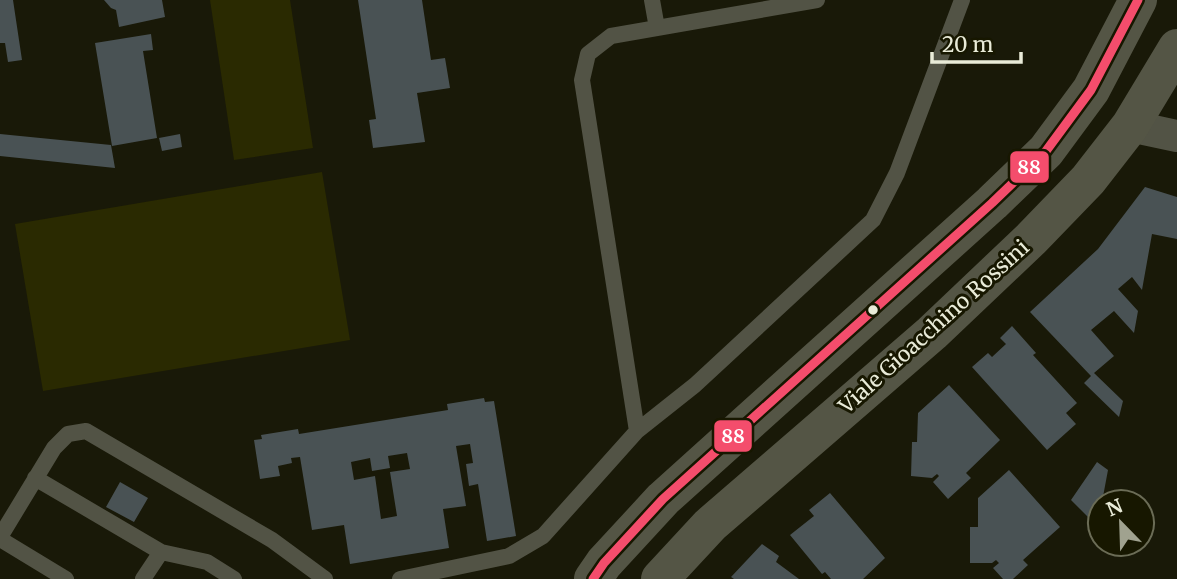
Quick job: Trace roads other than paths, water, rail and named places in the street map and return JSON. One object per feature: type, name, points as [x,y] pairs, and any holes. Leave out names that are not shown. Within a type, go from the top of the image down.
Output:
[{"type":"main road","points":[[593,579],[604,563],[663,499],[992,203],[1046,151],[1091,90],[1138,0]]},
{"type":"main road","name":"Viale Gioacchino Rossini","points":[[660,579],[710,525],[932,332],[1031,239],[1088,180],[1130,126],[1177,48]]},
{"type":"street","points":[[1130,126],[1177,136]]},
{"type":"lane","points":[[652,0],[657,28]]},
{"type":"lane","points":[[638,431],[582,80],[588,54],[611,36],[817,0]]},
{"type":"lane","points":[[400,579],[509,556],[543,536],[638,431],[695,385],[873,220],[897,173],[962,0]]},
{"type":"lane","points":[[66,579],[0,538],[54,448],[68,434],[86,431],[272,540],[325,579]]},
{"type":"lane","points":[[35,478],[161,552],[207,562],[234,579]]},
{"type":"lane","points":[[143,579],[161,552]]}]
